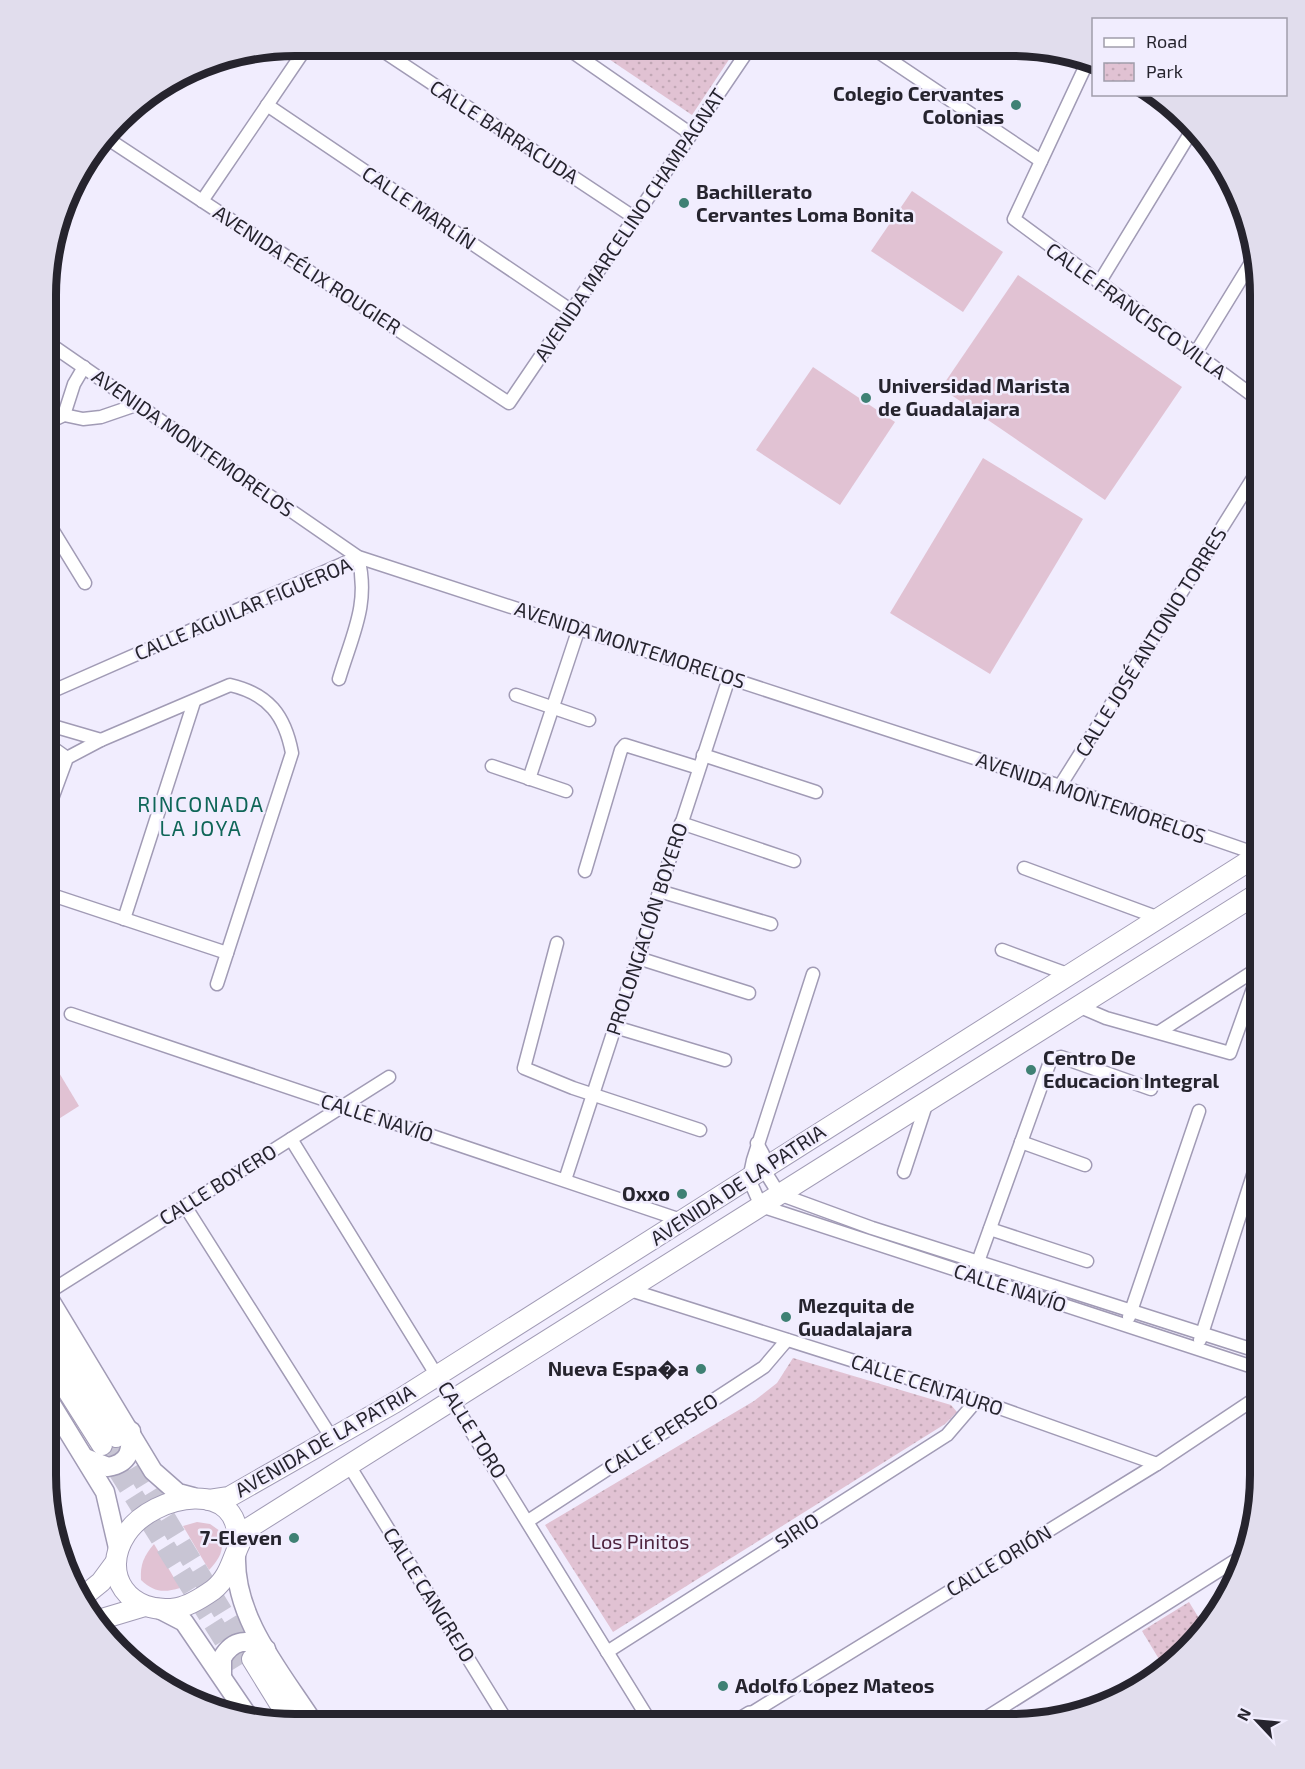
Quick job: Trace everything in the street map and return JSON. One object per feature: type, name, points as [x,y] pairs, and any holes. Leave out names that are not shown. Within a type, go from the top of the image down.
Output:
[{"type":"main road","name":"AVENIDA DE LA PATRIA","points":[[201,1498],[229,1497],[333,1440],[394,1403],[1250,861]]},
{"type":"main road","name":"AVENIDA DE LA PATRIA","points":[[236,1550],[249,1528],[409,1430],[627,1289],[1250,898]]},
{"type":"main road","points":[[56,1314],[116,1437]]},
{"type":"main road","points":[[56,1341],[116,1437],[178,1493],[201,1498],[230,1515],[238,1536],[235,1577],[253,1658],[272,1712]]},
{"type":"main road","points":[[56,1368],[131,1452],[125,1461],[108,1467],[85,1458]]},
{"type":"main road","points":[[394,1403],[408,1410],[412,1421],[409,1430]]},
{"type":"main road","points":[[56,1412],[105,1492],[116,1555],[116,1578],[127,1595],[184,1622],[243,1708]]},
{"type":"main road","points":[[87,1593],[100,1582],[138,1520],[157,1507],[201,1498]]},
{"type":"main road","points":[[104,1619],[151,1607],[177,1608],[194,1602],[215,1589],[226,1575],[236,1550]]},
{"type":"main road","points":[[222,1675],[222,1658],[234,1644],[243,1640],[253,1642],[253,1658],[286,1713]]},
{"type":"main road","points":[[253,1658],[306,1714]]},
{"type":"street","points":[[202,201],[300,56]]},
{"type":"street","name":"CALLE BARRACUDA","points":[[391,56],[635,218]]},
{"type":"street","points":[[585,56],[691,134]]},
{"type":"street","name":"AVENIDA MARCELINO CHAMPAGNAT","points":[[509,403],[744,56]]},
{"type":"street","points":[[884,56],[1041,161],[1085,67]]},
{"type":"street","name":"CALLE MARLÍN","points":[[267,105],[572,310]]},
{"type":"street","points":[[1099,284],[1189,136]]},
{"type":"street","name":"AVENIDA FÉLIX ROUGIER","points":[[111,141],[509,403]]},
{"type":"street","name":"CALLE FRANCISCO VILLA","points":[[1041,161],[1014,219],[1250,394]]},
{"type":"street","points":[[1196,354],[1248,268]]},
{"type":"street","name":"AVENIDA MONTEMORELOS","points":[[56,348],[358,557],[1060,786],[1250,852]]},
{"type":"street","points":[[64,415],[74,384],[84,367]]},
{"type":"street","points":[[56,419],[64,415],[83,419],[101,417],[136,405]]},
{"type":"street","name":"CALLE JOSÉ ANTONIO TORRES","points":[[1060,786],[1250,483]]},
{"type":"street","points":[[56,536],[85,584]]},
{"type":"street","name":"CALLE AGUILAR FIGUEROA","points":[[56,690],[358,557],[363,576],[363,600],[339,679]]},
{"type":"street","points":[[530,779],[579,628]]},
{"type":"street","name":"PROLONGACIÓN BOYERO","points":[[565,1180],[729,678]]},
{"type":"street","points":[[56,788],[67,758],[101,740],[230,685],[252,693],[269,705],[284,722],[291,753],[217,984]]},
{"type":"street","points":[[516,695],[589,720]]},
{"type":"street","points":[[124,919],[194,702]]},
{"type":"street","points":[[56,727],[101,740]]},
{"type":"street","points":[[585,871],[621,750],[625,745],[699,768]]},
{"type":"street","points":[[56,750],[67,758]]},
{"type":"street","points":[[704,755],[816,792]]},
{"type":"street","points":[[492,766],[566,791]]},
{"type":"street","points":[[681,823],[794,861]]},
{"type":"street","points":[[1024,868],[1159,918]]},
{"type":"street","points":[[659,891],[771,924]]},
{"type":"street","points":[[56,896],[227,953]]},
{"type":"street","points":[[557,943],[524,1068],[593,1095],[700,1130]]},
{"type":"street","points":[[1002,950],[1070,975]]},
{"type":"street","points":[[638,958],[749,993]]},
{"type":"street","points":[[761,1206],[756,1174],[757,1143],[813,974]]},
{"type":"street","points":[[1159,1032],[1250,974]]},
{"type":"street","points":[[1078,1006],[1106,1018],[1230,1053],[1250,996]]},
{"type":"street","name":"CALLE NAVÍO","points":[[71,1014],[684,1221]]},
{"type":"street","points":[[615,1027],[725,1060]]},
{"type":"street","points":[[973,1277],[1045,1069],[1051,1059],[1056,1057],[1151,1089]]},
{"type":"street","name":"CALLE BOYERO","points":[[56,1287],[389,1077]]},
{"type":"street","points":[[904,1172],[928,1101]]},
{"type":"street","points":[[1126,1326],[1199,1111]]},
{"type":"street","name":"CALLE TORO","points":[[291,1139],[646,1714]]},
{"type":"street","points":[[1021,1142],[1085,1165]]},
{"type":"street","points":[[756,1174],[779,1194]]},
{"type":"street","points":[[1197,1349],[1250,1184]]},
{"type":"street","name":"CALLE NAVÍO","points":[[779,1194],[978,1263],[1250,1349]]},
{"type":"street","points":[[185,1206],[333,1440]]},
{"type":"street","name":"CALLE NAVÍO","points":[[761,1206],[1250,1366]]},
{"type":"street","points":[[990,1229],[1088,1261]]},
{"type":"street","name":"CALLE CENTAURO","points":[[627,1289],[977,1400],[1157,1464]]},
{"type":"street","name":"CALLE PERSEO","points":[[528,1521],[764,1367],[787,1340]]},
{"type":"street","name":"SIRIO","points":[[608,1652],[947,1435],[977,1400]]},
{"type":"street","name":"CALLE ORIÓN","points":[[750,1714],[1157,1464],[1250,1402]]},
{"type":"street","name":"CALLE CANGREJO","points":[[350,1467],[502,1714]]},
{"type":"street","points":[[992,1714],[1233,1562]]},
{"type":"green space","points":[[604,56],[731,56],[692,115]]},
{"type":"green space","points":[[912,191],[1003,252],[963,312],[871,251]]},
{"type":"green space","points":[[1018,275],[1182,387],[1105,500],[941,388]]},
{"type":"green space","points":[[813,367],[895,422],[840,505],[756,450]]},
{"type":"green space","points":[[983,458],[1083,519],[990,674],[890,613]]},
{"type":"green space","points":[[56,1068],[79,1106],[56,1121]]},
{"type":"green space","name":"Los Pinitos","points":[[793,1358],[951,1405],[957,1412],[945,1424],[613,1632],[545,1525],[754,1401],[777,1383]]},
{"type":"green space","points":[[197,1522],[210,1524],[220,1531],[221,1552],[209,1570],[183,1526]]},
{"type":"green space","points":[[154,1544],[180,1588],[169,1591],[159,1590],[141,1580],[143,1560]]},
{"type":"green space","points":[[1189,1602],[1200,1620],[1180,1644],[1160,1661],[1142,1631]]},
{"type":"tunnel","points":[[119,1441],[250,1657]]},
{"type":"tunnel","points":[[102,1445],[240,1666]]},
{"type":"place","name":"Colegio Cervantes Colonias","points":[[1016,105]]},
{"type":"place","name":"Bachillerato Cervantes Loma Bonita","points":[[684,203]]},
{"type":"place","name":"Universidad Marista de Guadalajara","points":[[866,398]]},
{"type":"place","name":"Centro De Educacion Integral","points":[[1031,1070]]},
{"type":"place","name":"Oxxo","points":[[682,1194]]},
{"type":"place","name":"Mezquita de Guadalajara","points":[[786,1317]]},
{"type":"place","name":"Nueva Espa�a","points":[[701,1369]]},
{"type":"place","name":"7-Eleven","points":[[294,1538]]},
{"type":"place","name":"Adolfo Lopez Mateos","points":[[723,1686]]},
{"type":"district","name":"RINCONADA LA JOYA","points":[[201,817]]}]
